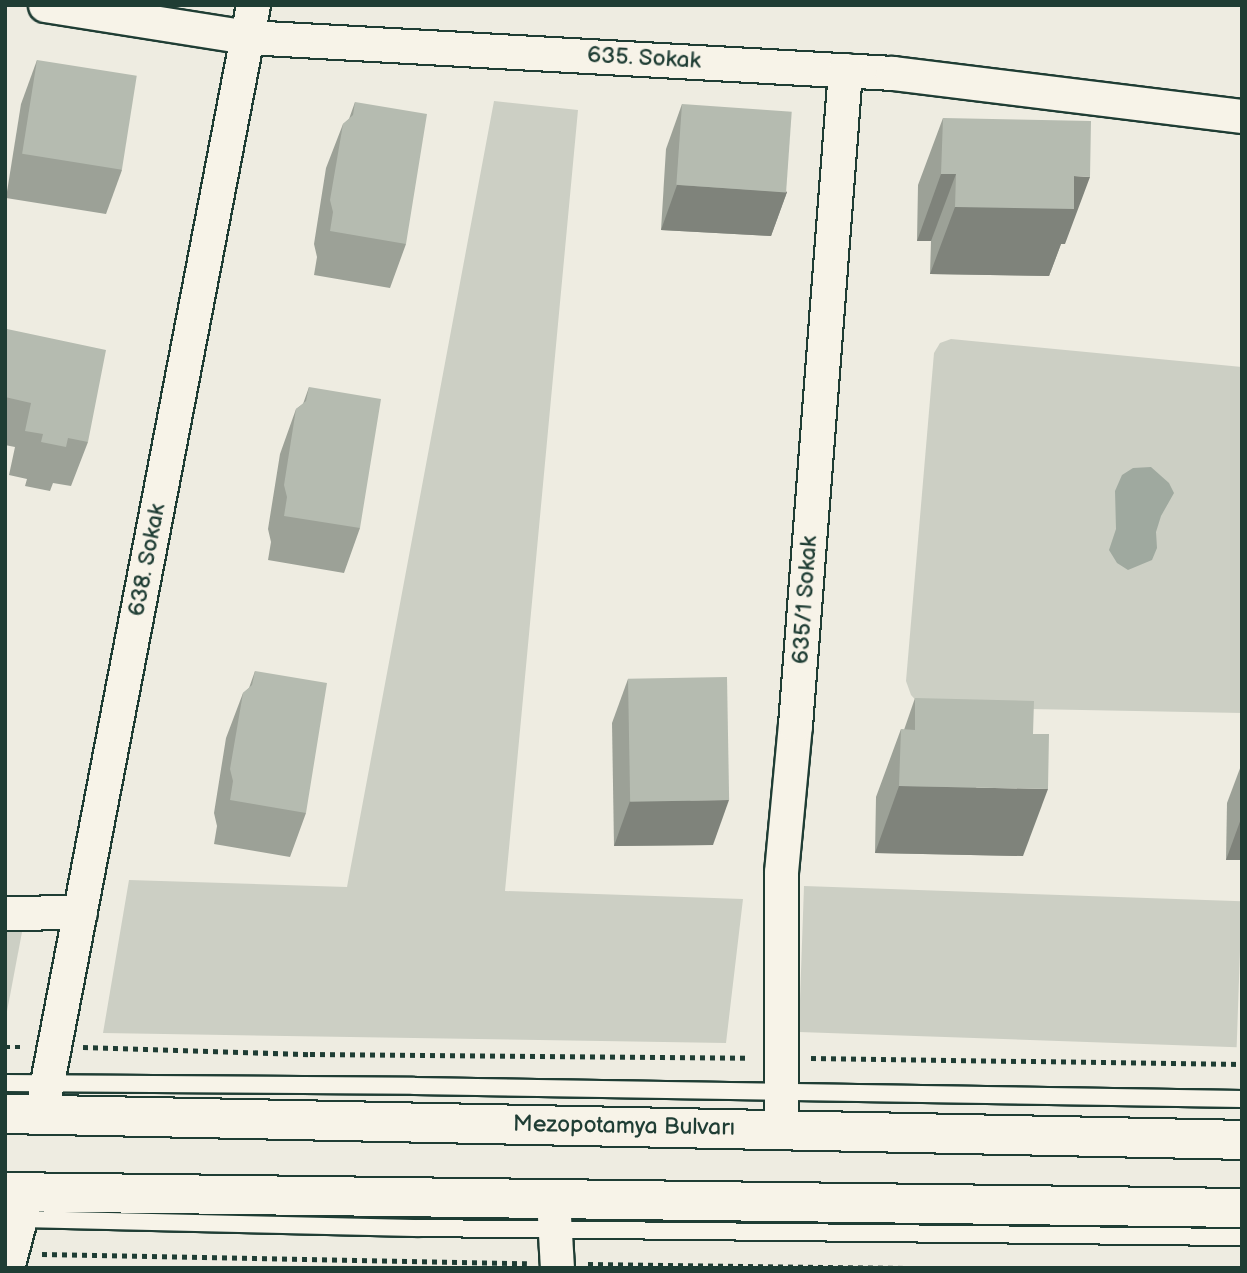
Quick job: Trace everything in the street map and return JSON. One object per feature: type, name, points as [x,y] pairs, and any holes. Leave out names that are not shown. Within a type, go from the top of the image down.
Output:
[{"type":"main road","name":"Mezopotamya Bulvarı","points":[[31,1104],[781,1111],[1242,1140]]},
{"type":"main road","points":[[14,1206],[553,1214],[1242,1208]]},
{"type":"street","name":"635. Sokak","points":[[45,5],[892,73],[1242,117]]},
{"type":"street","name":"638. Sokak","points":[[31,1104],[54,1047],[250,21]]},
{"type":"street","name":"635/1 Sokak","points":[[781,1111],[780,872],[795,725],[845,70]]},
{"type":"street","points":[[5,913],[80,912]]},
{"type":"street","points":[[9,1260],[14,1206]]},
{"type":"street","points":[[553,1214],[556,1266]]},
{"type":"lane","points":[[5,1083],[31,1104]]},
{"type":"lane","points":[[781,1111],[1242,1099]]},
{"type":"lane","points":[[553,1214],[1242,1237]]},
{"type":"path","points":[[5,1046],[310,1054],[1242,1064]]},
{"type":"path","points":[[9,1260],[168,1259],[556,1266],[909,1268]]},
{"type":"shaded area","points":[[494,101],[578,110],[505,891],[743,899],[726,1043],[103,1033],[129,880],[347,887]]},
{"type":"shaded area","points":[[951,339],[1242,367],[1242,713],[922,707],[911,695],[906,681],[934,353],[940,343]]},
{"type":"shaded area","points":[[1151,467],[1169,483],[1174,493],[1161,516],[1156,532],[1157,548],[1152,560],[1128,570],[1117,563],[1109,550],[1116,529],[1115,491],[1122,475],[1133,468]]},
{"type":"shaded area","points":[[804,886],[1242,901],[1237,1047],[799,1032]]},
{"type":"shaded area","points":[[5,932],[22,932],[5,1022]]},
{"type":"building","points":[[37,60],[137,76],[122,170],[22,154]]},
{"type":"building","points":[[355,102],[427,114],[406,244],[330,231],[333,212],[330,200],[343,124],[353,115]]},
{"type":"building","points":[[682,104],[792,112],[786,192],[676,185]]},
{"type":"building","points":[[943,118],[1091,121],[1090,177],[1074,176],[1074,209],[955,207],[956,174],[941,174]]},
{"type":"building","points":[[7,329],[106,350],[88,442],[68,438],[66,447],[41,442],[43,434],[25,431],[31,403],[5,397]]},
{"type":"building","points":[[309,387],[381,399],[360,528],[284,516],[287,497],[284,485],[296,409],[306,401]]},
{"type":"building","points":[[255,671],[327,683],[306,813],[230,800],[233,781],[230,769],[243,693],[252,685]]},
{"type":"building","points":[[727,677],[729,800],[630,802],[628,679]]},
{"type":"building","points":[[915,698],[1034,701],[1033,734],[1049,734],[1048,789],[899,786],[901,729],[915,730]]}]
